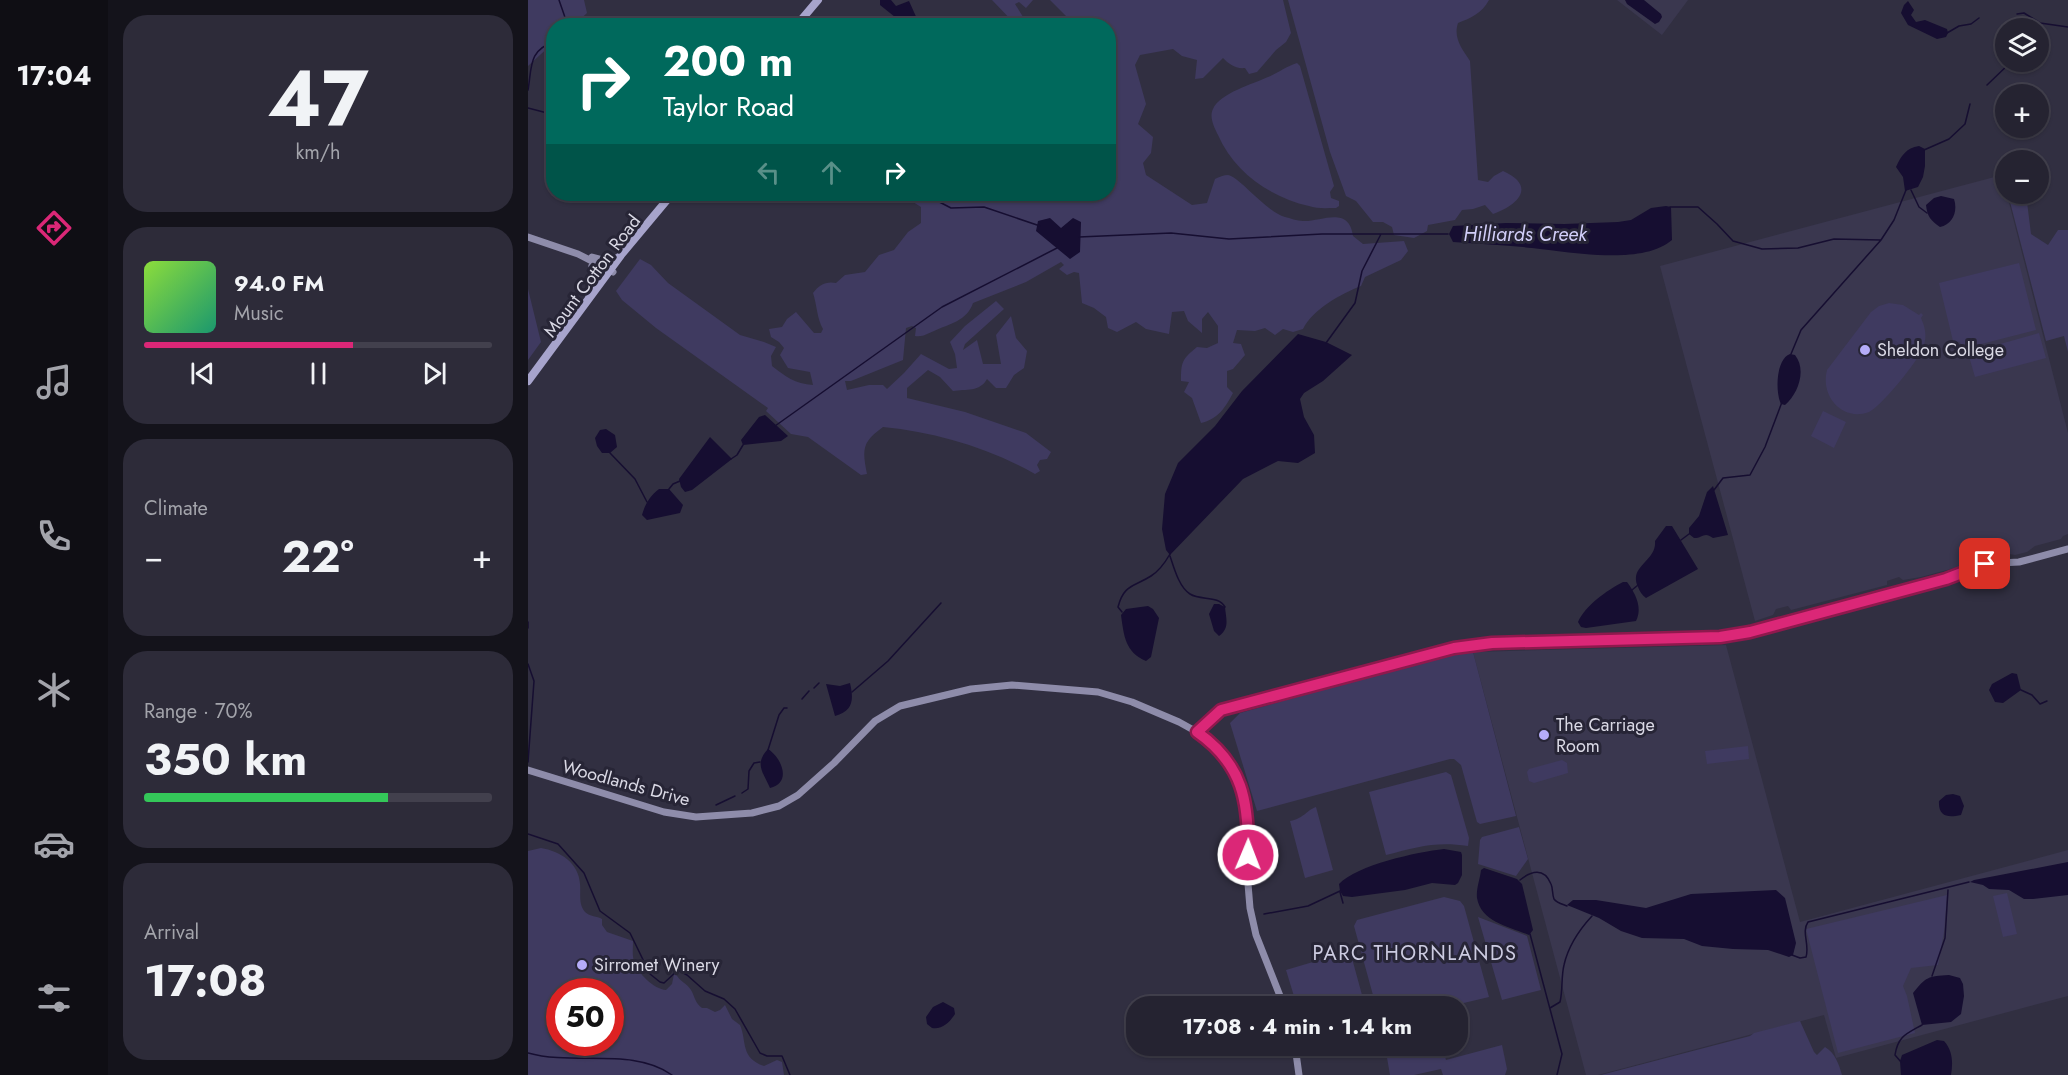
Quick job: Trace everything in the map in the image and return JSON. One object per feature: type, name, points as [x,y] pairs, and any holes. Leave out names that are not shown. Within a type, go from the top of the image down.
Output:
[{"type":"main road","points":[[803,18],[818,0]]},
{"type":"main road","name":"Mount Cotton Road","points":[[530,378],[542,365],[621,255],[666,201]]},
{"type":"main road","name":"Mount Cotton Road","points":[[530,378],[574,317],[667,201]]},
{"type":"main road","points":[[528,237],[575,254],[610,262],[621,255]]},
{"type":"main road","points":[[575,254],[610,273]]},
{"type":"main road","points":[[575,254],[592,266],[610,273]]},
{"type":"main road","points":[[574,317],[596,281],[596,274],[592,266]]},
{"type":"main road","points":[[1197,732],[1221,710],[1454,648],[1492,643],[1720,637],[1750,632],[1946,579],[1985,564],[1989,570],[1994,571],[2000,563],[2019,562],[2068,549]]},
{"type":"main road","name":"Woodlands Drive","points":[[528,770],[664,812],[696,817],[752,813],[779,806],[798,795],[834,763],[875,721],[900,706],[968,690],[1012,685],[1098,692],[1132,702],[1179,722],[1211,741],[1233,769],[1245,796],[1248,816],[1247,872],[1250,908],[1256,935],[1280,996]]},
{"type":"main road","points":[[1296,1056],[1299,1075]]},
{"type":"shaded area","points":[[528,0],[584,0],[587,13],[582,18],[546,18],[546,49],[528,66]]},
{"type":"shaded area","points":[[992,0],[1033,0],[1026,8],[1019,2],[1015,4],[1024,18],[1009,18]]},
{"type":"shaded area","points":[[1050,0],[1283,0],[1291,33],[1286,42],[1257,72],[1249,74],[1245,68],[1232,66],[1223,58],[1203,78],[1195,79],[1197,60],[1182,56],[1173,49],[1140,55],[1135,65],[1146,104],[1138,124],[1153,137],[1151,153],[1143,163],[1146,175],[1192,205],[1207,203],[1215,179],[1228,175],[1277,214],[1303,221],[1340,218],[1346,221],[1353,236],[1363,244],[1404,241],[1408,251],[1401,260],[1365,277],[1361,286],[1320,309],[1303,329],[1293,332],[1283,329],[1275,335],[1265,328],[1255,331],[1237,330],[1233,343],[1241,344],[1245,355],[1233,369],[1227,371],[1227,387],[1233,393],[1220,412],[1212,419],[1201,423],[1192,398],[1184,392],[1189,382],[1181,381],[1181,369],[1185,358],[1197,347],[1207,348],[1218,343],[1218,326],[1208,312],[1202,319],[1202,333],[1188,321],[1184,311],[1172,312],[1169,334],[1146,329],[1136,322],[1117,332],[1108,328],[1106,317],[1082,303],[1079,273],[1074,272],[1067,275],[1059,269],[1064,265],[1061,262],[1026,282],[973,303],[962,318],[951,324],[921,336],[915,336],[916,328],[912,326],[906,328],[903,360],[851,381],[845,381],[847,390],[869,385],[883,385],[887,389],[921,354],[949,369],[957,368],[950,342],[965,326],[996,301],[1004,309],[965,344],[963,350],[977,340],[983,364],[1001,364],[996,335],[1011,316],[1016,338],[1027,351],[1024,368],[1014,375],[1006,388],[996,388],[987,379],[977,388],[953,391],[940,377],[928,370],[907,388],[907,398],[965,412],[1026,433],[1051,452],[1047,459],[1040,460],[1037,465],[1040,471],[1035,474],[999,456],[942,437],[883,427],[867,442],[864,458],[867,474],[861,475],[808,437],[791,434],[766,411],[768,408],[656,328],[622,300],[616,291],[640,259],[651,265],[668,283],[740,335],[776,347],[771,356],[772,366],[781,373],[796,381],[813,385],[810,372],[788,368],[780,355],[784,348],[771,337],[769,329],[782,327],[787,319],[796,312],[814,333],[821,333],[823,329],[813,293],[823,284],[836,283],[845,275],[865,272],[879,255],[894,250],[908,232],[921,223],[921,207],[912,201],[1116,201],[1116,18],[1068,18]]},
{"type":"shaded area","points":[[1288,0],[1489,0],[1476,14],[1458,23],[1457,34],[1459,43],[1470,61],[1478,180],[1488,182],[1503,171],[1519,183],[1520,195],[1516,200],[1510,206],[1493,214],[1485,205],[1462,210],[1455,220],[1428,225],[1427,231],[1414,238],[1394,235],[1392,227],[1383,222],[1373,222],[1356,201],[1346,196],[1330,152]]},
{"type":"shaded area","points":[[1617,0],[1688,0],[1662,35]]},
{"type":"shaded area","points":[[1297,63],[1300,66],[1334,186],[1330,192],[1331,198],[1339,201],[1339,206],[1336,208],[1315,208],[1295,202],[1255,181],[1233,160],[1212,122],[1213,109],[1222,98]]},
{"type":"shaded area","name":"Sheldon College","points":[[1995,177],[1995,204],[2009,204],[2068,433],[2068,534],[2061,539],[2035,546],[2027,552],[2015,555],[1998,552],[1995,547],[1982,550],[1979,557],[1958,567],[1921,577],[1903,580],[1899,577],[1887,581],[1887,585],[1791,610],[1788,606],[1776,609],[1773,615],[1755,621],[1660,266]]},
{"type":"shaded area","points":[[2011,204],[2027,204],[2031,234],[2048,245],[2058,230],[2068,230],[2068,352],[2064,336],[2046,341]]},
{"type":"shaded area","points":[[2019,263],[2036,330],[1962,349],[1960,342],[1953,341],[1939,283]]},
{"type":"shaded area","points":[[528,289],[541,342],[528,360]]},
{"type":"shaded area","points":[[1889,303],[1903,305],[1923,315],[1921,318],[1925,331],[1924,345],[1908,371],[1875,408],[1859,414],[1842,410],[1830,397],[1827,389],[1827,370],[1871,312]]},
{"type":"shaded area","points":[[2039,333],[2046,358],[1975,377],[1968,353]]},
{"type":"shaded area","points":[[1823,411],[1846,422],[1834,448],[1811,436]]},
{"type":"shaded area","points":[[1726,645],[1800,922],[2068,850],[2068,996],[1836,1058],[1824,1015],[1598,1075],[1586,1075],[1473,652]]},
{"type":"shaded area","points":[[1473,652],[1516,816],[1480,824],[1477,822],[1461,765],[1454,759],[1257,811],[1230,723],[1240,713],[1444,656]]},
{"type":"shaded area","points":[[1748,746],[1749,759],[1707,764],[1705,751]]},
{"type":"shaded area","points":[[1562,760],[1567,763],[1568,773],[1534,783],[1529,781],[1527,772],[1529,769]]},
{"type":"shaded area","points":[[1446,772],[1451,775],[1469,838],[1468,846],[1417,847],[1386,855],[1369,792]]},
{"type":"shaded area","points":[[1316,807],[1333,870],[1305,878],[1290,821]]},
{"type":"shaded area","points":[[1519,827],[1528,859],[1516,876],[1478,864],[1482,837]]},
{"type":"shaded area","name":"Sirromet Winery","points":[[541,848],[561,855],[572,864],[579,877],[583,909],[589,915],[602,919],[602,925],[607,932],[633,941],[634,961],[647,980],[656,987],[666,990],[672,984],[674,974],[676,974],[689,988],[702,1008],[715,1012],[725,1005],[732,1019],[740,1025],[746,1049],[751,1058],[764,1066],[777,1060],[782,1062],[784,1075],[528,1075],[528,851]]},
{"type":"shaded area","points":[[2007,893],[2017,934],[2003,937],[1993,896]]},
{"type":"shaded area","points":[[1947,895],[1938,965],[1911,968],[1903,986],[1915,1033],[1838,1053],[1806,929]]},
{"type":"shaded area","points":[[1444,897],[1460,901],[1464,906],[1489,997],[1468,1002],[1468,996],[1373,996],[1354,926],[1357,920]]},
{"type":"shaded area","points":[[1478,917],[1527,936],[1541,990],[1502,1000]]},
{"type":"shaded area","points":[[1350,951],[1362,996],[1294,996],[1286,970]]},
{"type":"shaded area","points":[[1800,1021],[1814,1052],[1817,1055],[1825,1047],[1828,1049],[1836,1059],[1842,1075],[1601,1075],[1750,1036]]},
{"type":"shaded area","points":[[1502,1045],[1507,1069],[1505,1075],[1443,1075],[1441,1069],[1414,1075],[1390,1075],[1387,1056],[1445,1056],[1446,1060],[1468,1056],[1468,1054]]},
{"type":"water","points":[[880,0],[891,0],[896,6],[909,1],[917,18],[896,18],[880,5]]},
{"type":"water","points":[[1625,0],[1644,0],[1662,17],[1655,24],[1627,4]]},
{"type":"water","points":[[1908,1],[1914,10],[1911,15],[1916,22],[1925,20],[1947,29],[1946,37],[1937,39],[1908,25],[1901,13]]},
{"type":"water","points":[[1919,146],[1925,149],[1923,177],[1918,187],[1905,191],[1903,177],[1896,167],[1904,153]]},
{"type":"water","points":[[1941,196],[1954,199],[1955,208],[1951,220],[1940,227],[1930,218],[1926,205],[1934,198]]},
{"type":"water","points":[[1671,207],[1672,240],[1659,248],[1643,253],[1585,254],[1453,242],[1449,234],[1453,226],[1618,222],[1631,220],[1651,208]]},
{"type":"water","points":[[1050,218],[1061,228],[1073,218],[1081,222],[1080,252],[1070,259],[1036,231],[1038,221]]},
{"type":"water","points":[[1298,334],[1326,342],[1352,355],[1323,381],[1304,393],[1300,399],[1304,417],[1314,435],[1315,453],[1298,463],[1278,461],[1243,479],[1170,555],[1166,550],[1162,529],[1165,494],[1178,463],[1215,426],[1242,391]]},
{"type":"water","points":[[1790,354],[1795,355],[1799,361],[1801,375],[1794,395],[1785,405],[1781,404],[1779,399],[1778,376],[1782,362]]},
{"type":"water","points":[[765,415],[788,436],[781,441],[743,445],[741,440],[759,417]]},
{"type":"water","points":[[606,429],[615,435],[617,447],[610,453],[602,453],[595,438],[600,430]]},
{"type":"water","points":[[710,437],[732,459],[692,490],[685,492],[679,479]]},
{"type":"water","points":[[1713,486],[1728,535],[1713,538],[1705,535],[1694,538],[1689,534],[1689,528],[1699,516],[1707,492]]},
{"type":"water","points":[[659,489],[669,489],[683,505],[680,513],[647,520],[642,515],[645,507],[650,497]]},
{"type":"water","points":[[1666,526],[1672,526],[1698,569],[1646,598],[1638,587],[1637,574],[1652,554],[1655,541]]},
{"type":"water","points":[[1623,582],[1627,582],[1637,600],[1639,611],[1636,621],[1581,627],[1578,622],[1591,604]]},
{"type":"water","points":[[1214,604],[1225,607],[1226,626],[1219,636],[1214,631],[1209,614]]},
{"type":"water","points":[[1148,606],[1159,618],[1151,657],[1146,661],[1130,648],[1121,615],[1126,609]]},
{"type":"water","points":[[2012,673],[2017,674],[2021,690],[2003,703],[1995,702],[1989,690],[1992,684]]},
{"type":"water","points":[[850,683],[851,704],[846,711],[835,716],[826,684],[840,686]]},
{"type":"water","points":[[768,749],[781,764],[783,776],[777,785],[770,788],[761,768],[761,759]]},
{"type":"water","points":[[1946,795],[1960,796],[1964,806],[1961,815],[1945,815],[1940,810],[1939,801]]},
{"type":"water","points":[[1444,849],[1461,852],[1462,855],[1462,875],[1455,885],[1432,883],[1405,890],[1352,897],[1343,896],[1340,891],[1339,884],[1373,865],[1404,856]]},
{"type":"water","points":[[2068,862],[2068,895],[2024,899],[2009,890],[1989,889],[1970,882],[1974,880]]},
{"type":"water","points":[[1484,868],[1517,879],[1522,884],[1533,930],[1529,935],[1497,923],[1484,913],[1477,898],[1477,891],[1481,870]]},
{"type":"water","points":[[1776,890],[1785,898],[1796,943],[1793,955],[1789,957],[1768,950],[1702,946],[1684,939],[1642,938],[1621,931],[1599,918],[1567,905],[1573,900],[1596,900],[1646,908],[1691,894]]},
{"type":"water","points":[[1949,975],[1960,978],[1963,984],[1961,1014],[1951,1022],[1922,1025],[1913,993],[1928,978]]},
{"type":"water","points":[[943,1002],[954,1008],[955,1014],[945,1025],[932,1028],[927,1024],[926,1017],[933,1007]]},
{"type":"water","points":[[1937,1040],[1944,1041],[1951,1053],[1951,1075],[1901,1075],[1902,1055]]},
{"type":"waterway","points":[[559,0],[565,18]]},
{"type":"waterway","name":"Hilliards Creek","points":[[2017,14],[2024,13],[2040,23],[2068,27]]},
{"type":"waterway","name":"Hilliards Creek","points":[[1947,33],[1959,26],[1971,24],[1979,18]]},
{"type":"waterway","points":[[528,90],[535,55],[546,45]]},
{"type":"waterway","name":"Hilliards Creek","points":[[1987,85],[2001,72]]},
{"type":"waterway","name":"Hilliards Creek","points":[[1924,150],[1949,139],[1965,124],[1970,104]]},
{"type":"waterway","points":[[528,108],[546,113]]},
{"type":"waterway","points":[[1791,354],[1801,330],[1881,240],[1894,220],[1906,190]]},
{"type":"waterway","points":[[1911,190],[1919,207],[1927,213]]},
{"type":"waterway","name":"Hilliards Creek","points":[[938,201],[951,208],[984,207],[1040,226]]},
{"type":"waterway","name":"Hilliards Creek","points":[[1670,207],[1698,207],[1733,241],[1762,249],[1798,248],[1834,239],[1881,240]]},
{"type":"waterway","name":"Hilliards Creek","points":[[1079,237],[1171,233],[1229,239],[1322,234],[1448,234]]},
{"type":"waterway","points":[[1326,343],[1355,303],[1362,271],[1381,234]]},
{"type":"waterway","points":[[775,426],[942,307],[1057,248]]},
{"type":"waterway","points":[[1714,490],[1723,478],[1750,475],[1765,447],[1782,402]]},
{"type":"waterway","points":[[731,459],[737,455],[743,445]]},
{"type":"waterway","points":[[610,453],[635,479],[647,502]]},
{"type":"waterway","points":[[669,489],[680,481]]},
{"type":"waterway","points":[[1681,540],[1689,534]]},
{"type":"waterway","points":[[1122,612],[1118,607],[1123,594],[1130,587],[1154,574],[1170,554]]},
{"type":"waterway","points":[[1170,556],[1177,577],[1186,591],[1194,596],[1214,599],[1225,607]]},
{"type":"waterway","points":[[1632,590],[1638,585]]},
{"type":"waterway","points":[[852,692],[888,661],[941,603]]},
{"type":"waterway","points":[[528,622],[528,628]]},
{"type":"waterway","points":[[528,664],[534,681],[528,762]]},
{"type":"waterway","points":[[814,688],[819,683]]},
{"type":"waterway","points":[[2021,690],[2032,695],[2040,704],[2047,701]]},
{"type":"waterway","points":[[802,699],[809,691]]},
{"type":"waterway","points":[[768,750],[779,715],[784,708],[787,708]]},
{"type":"waterway","points":[[742,793],[748,789],[749,771],[754,763],[760,762]]},
{"type":"waterway","points":[[716,805],[735,796]]},
{"type":"waterway","points":[[528,834],[558,844],[584,873],[600,911],[630,933],[650,974],[664,983],[678,970],[705,991],[724,999],[735,1009],[760,1053],[767,1056],[782,1056],[790,1075]]},
{"type":"waterway","points":[[1520,880],[1528,874],[1537,872],[1545,875],[1552,886],[1554,899],[1567,906]]},
{"type":"waterway","points":[[1792,955],[1800,958],[1806,957],[1805,930],[1808,922],[1969,882]]},
{"type":"waterway","points":[[1932,976],[1945,938],[1948,890]]},
{"type":"waterway","points":[[1264,914],[1308,906],[1340,891]]},
{"type":"waterway","points":[[1340,892],[1343,903]]},
{"type":"waterway","points":[[1550,1008],[1560,1002],[1563,970],[1571,945],[1592,916]]},
{"type":"waterway","points":[[1530,934],[1562,1054],[1557,1075]]},
{"type":"waterway","points":[[1901,1062],[1895,1055],[1898,1044],[1907,1033],[1922,1025]]},
{"type":"waterway","points":[[528,1053],[546,1057],[622,1059],[657,1067],[672,1075]]},
{"type":"place","name":"Sheldon College","points":[[1865,350]]},
{"type":"place","name":"The Carriage Room","points":[[1544,735]]},
{"type":"place","name":"Sirromet Winery","points":[[582,965]]},
{"type":"district","name":"PARC THORNLANDS","points":[[1415,953]]},
{"type":"route","points":[[1248,855],[1247,805],[1239,780],[1222,753],[1211,741],[1197,732],[1221,710],[1454,648],[1492,643],[1707,639],[1750,632],[1946,579],[1985,564]]}]
